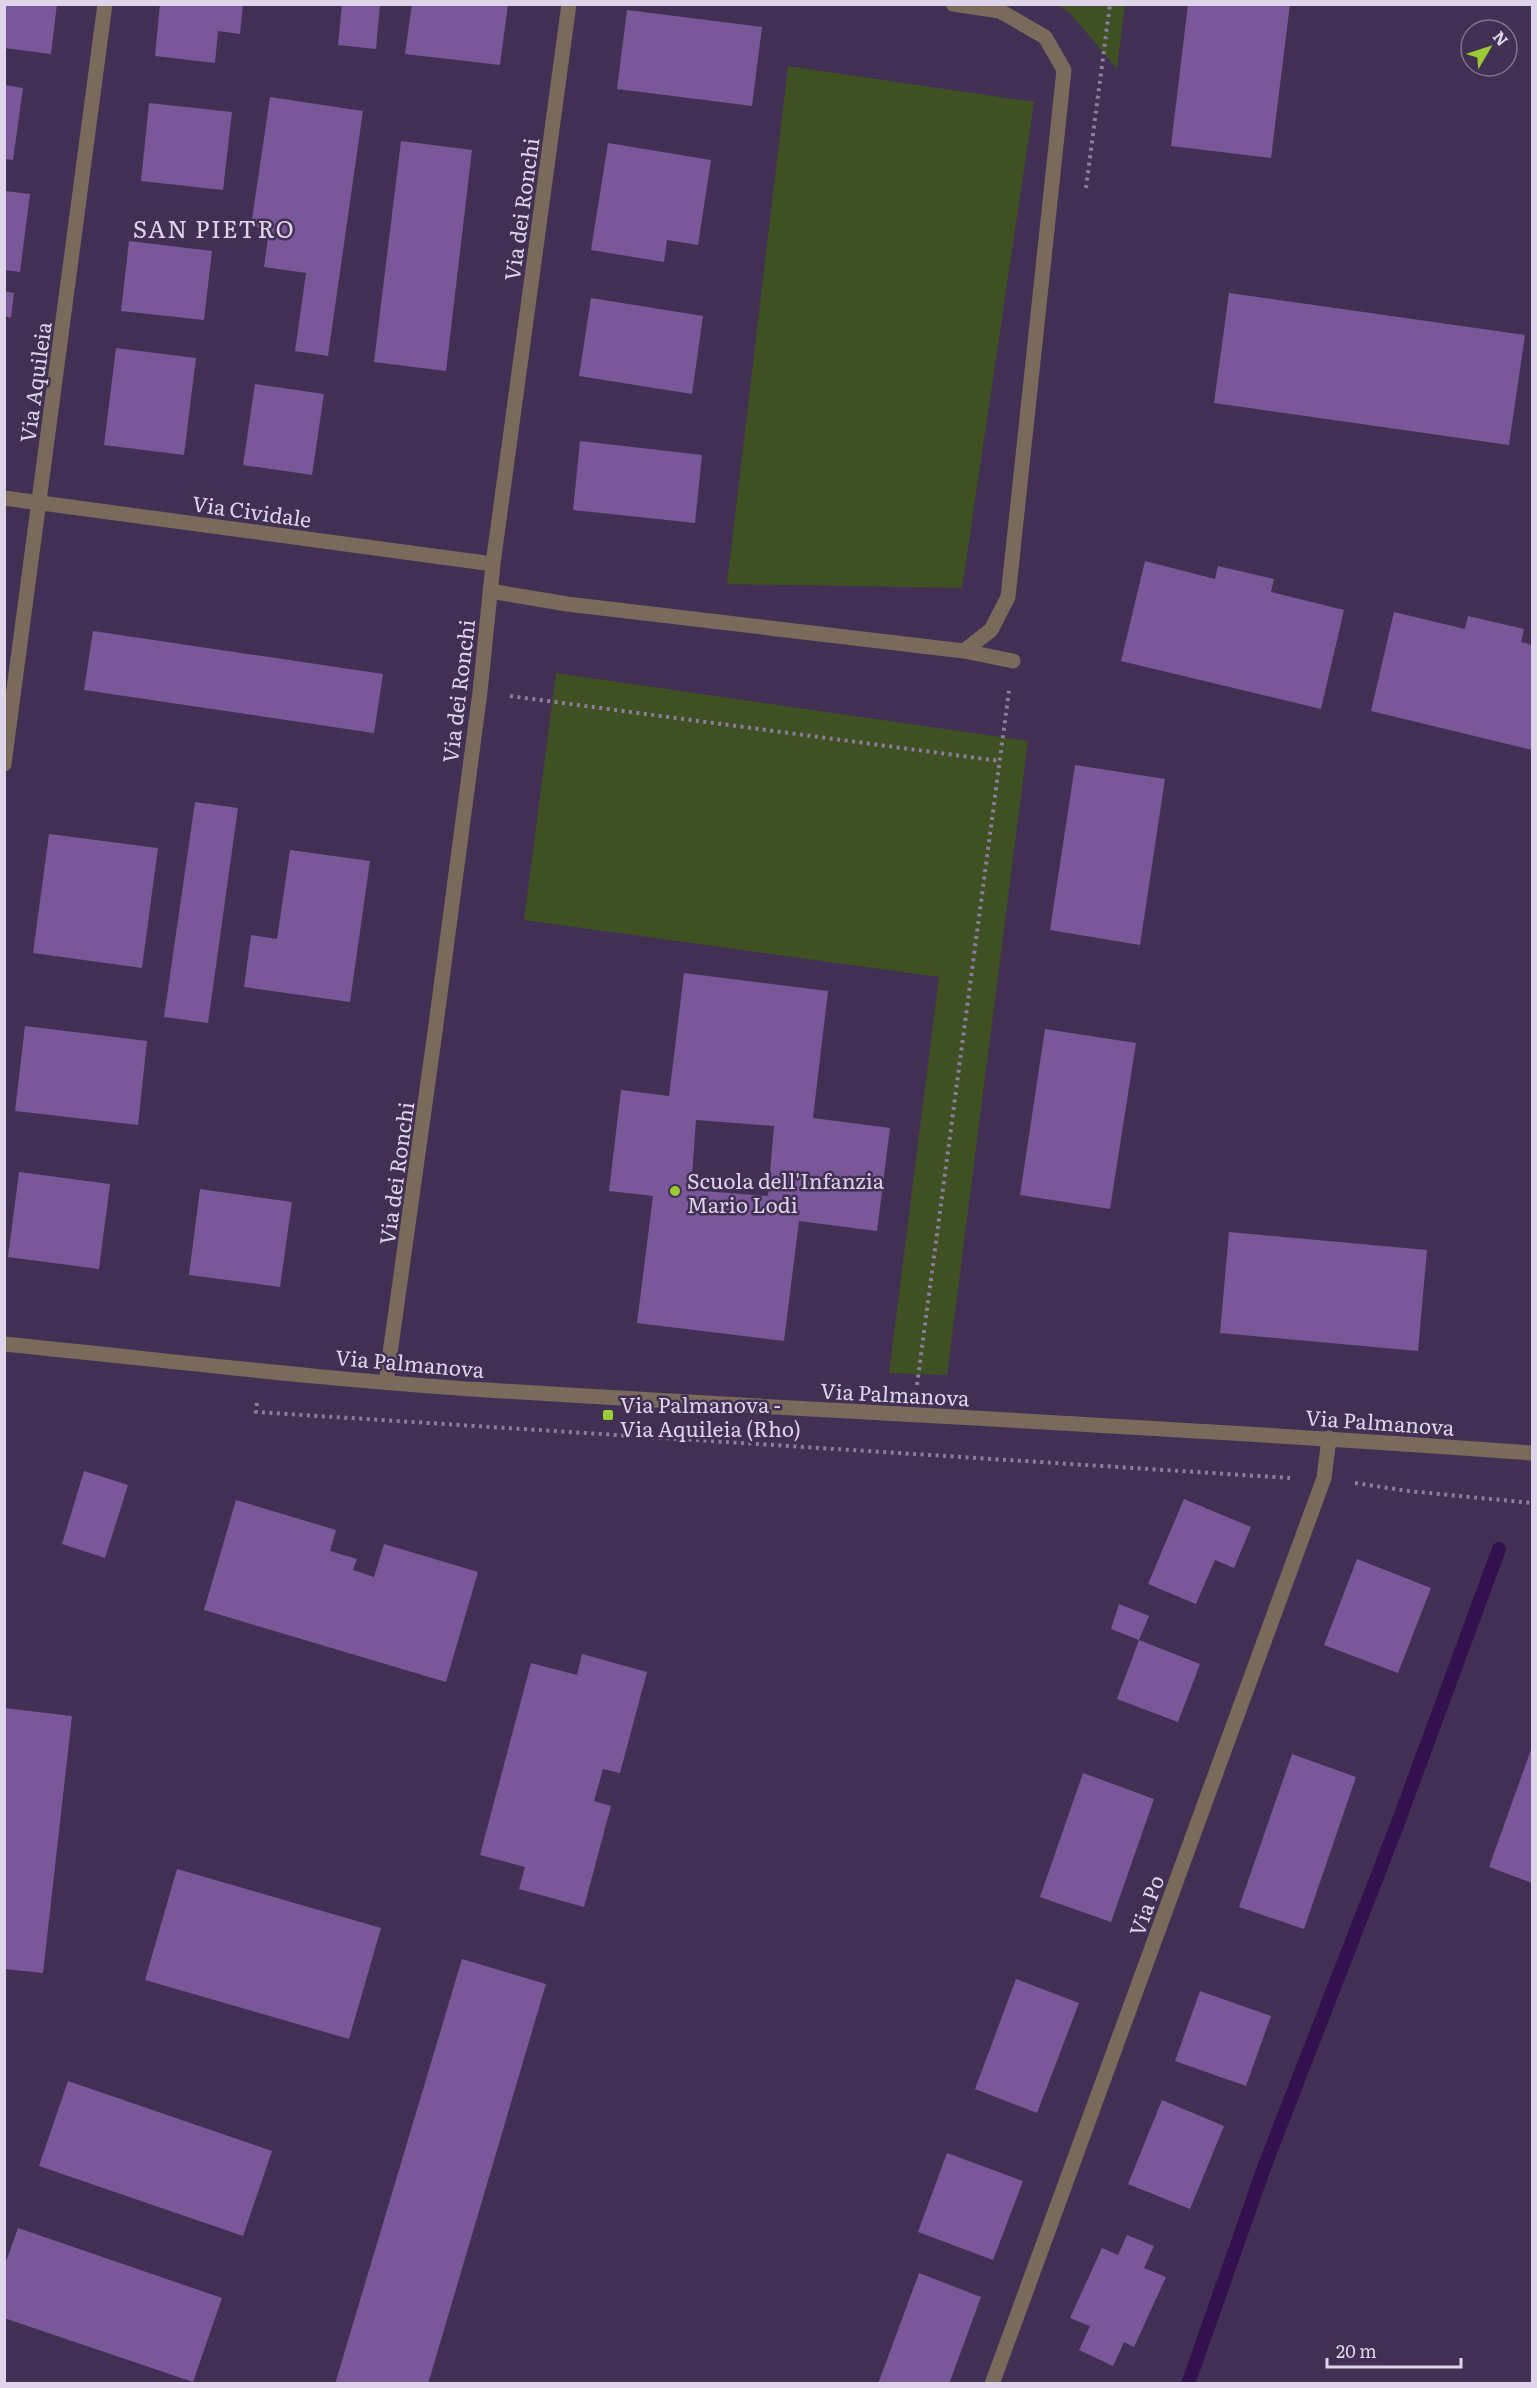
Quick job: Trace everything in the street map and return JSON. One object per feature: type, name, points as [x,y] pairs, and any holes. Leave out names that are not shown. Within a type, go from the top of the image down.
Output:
[{"type":"street","name":"Via Aquileia","points":[[4,764],[105,4]]},
{"type":"street","name":"Via dei Ronchi","points":[[386,1382],[480,692],[493,564],[569,4]]},
{"type":"street","points":[[953,4],[1000,11],[1045,37],[1064,70],[1008,597],[991,630],[964,651]]},
{"type":"street","name":"Via Cividale","points":[[4,498],[493,564]]},
{"type":"street","points":[[490,591],[567,604],[964,651],[1013,661]]},
{"type":"street","name":"Via Palmanova","points":[[4,1344],[386,1382],[913,1416],[1329,1438],[1533,1453]]},
{"type":"street","name":"Via Po","points":[[992,2384],[1324,1478],[1329,1438]]},
{"type":"path","points":[[913,1416],[1013,661]]},
{"type":"path","points":[[480,692],[1000,761]]},
{"type":"path","points":[[259,1370],[256,1412],[783,1444],[1269,1478],[1324,1478],[1408,1491],[1533,1503]]},
{"type":"green space","points":[[1058,5],[1125,5],[1117,69],[1070,13]]},
{"type":"green space","points":[[788,66],[1034,102],[962,588],[727,584]]},
{"type":"green space","points":[[556,673],[1028,741],[947,1375],[889,1373],[939,977],[524,920]]},
{"type":"building","points":[[4,4],[57,4],[51,54],[4,48]]},
{"type":"building","points":[[160,4],[243,4],[240,34],[218,31],[215,63],[155,56]]},
{"type":"building","points":[[342,4],[380,4],[376,49],[338,45]]},
{"type":"building","points":[[412,4],[508,4],[500,65],[405,54]]},
{"type":"building","points":[[1188,4],[1290,4],[1271,158],[1171,146]]},
{"type":"building","points":[[627,10],[762,27],[752,106],[617,89]]},
{"type":"building","points":[[5,85],[23,88],[13,160],[5,159]]},
{"type":"building","points":[[270,97],[363,111],[328,356],[295,351],[306,273],[264,267],[269,230],[251,226]]},
{"type":"building","points":[[149,103],[232,112],[223,190],[141,181]]},
{"type":"building","points":[[401,141],[472,150],[446,371],[374,362]]},
{"type":"building","points":[[608,143],[711,160],[698,245],[667,240],[664,262],[591,250]]},
{"type":"building","points":[[5,191],[30,194],[20,272],[5,270]]},
{"type":"building","points":[[129,241],[212,251],[204,320],[121,311]]},
{"type":"building","points":[[4,291],[14,293],[11,318],[4,316]]},
{"type":"building","points":[[1229,293],[1525,335],[1509,445],[1214,403]]},
{"type":"building","points":[[591,298],[703,316],[692,394],[579,376]]},
{"type":"building","points":[[116,348],[196,358],[184,455],[104,445]]},
{"type":"building","points":[[255,384],[324,394],[312,475],[243,465]]},
{"type":"building","points":[[580,441],[702,455],[695,523],[573,510]]},
{"type":"building","points":[[1145,561],[1215,579],[1218,566],[1274,579],[1271,592],[1344,610],[1321,709],[1121,661]]},
{"type":"building","points":[[1394,612],[1465,629],[1468,616],[1524,629],[1521,642],[1532,645],[1532,750],[1371,711]]},
{"type":"building","points":[[93,631],[383,674],[374,733],[84,690]]},
{"type":"building","points":[[1075,765],[1165,779],[1140,945],[1050,930]]},
{"type":"building","points":[[195,802],[238,808],[208,1023],[164,1017]]},
{"type":"building","points":[[49,834],[158,848],[142,968],[33,953]]},
{"type":"building","points":[[290,850],[370,861],[350,1002],[244,987],[251,935],[277,939]]},
{"type":"building","points":[[684,973],[828,991],[813,1118],[890,1128],[877,1231],[799,1221],[784,1341],[637,1323],[653,1196],[609,1191],[621,1090],[669,1096]],"holes":[[[696,1120],[774,1126],[768,1196],[691,1190]]]},
{"type":"building","points":[[25,1026],[147,1041],[138,1125],[15,1111]]},
{"type":"building","points":[[1045,1029],[1136,1043],[1110,1209],[1020,1195]]},
{"type":"building","points":[[19,1172],[110,1184],[99,1269],[8,1257]]},
{"type":"building","points":[[200,1189],[292,1202],[280,1287],[189,1275]]},
{"type":"building","points":[[1229,1232],[1427,1250],[1418,1351],[1220,1333]]},
{"type":"building","points":[[84,1471],[128,1485],[105,1558],[62,1544]]},
{"type":"building","points":[[1184,1499],[1251,1527],[1234,1568],[1215,1560],[1196,1604],[1148,1584]]},
{"type":"building","points":[[236,1500],[336,1530],[330,1551],[357,1559],[353,1570],[374,1577],[384,1544],[478,1572],[446,1682],[204,1610]]},
{"type":"building","points":[[1357,1559],[1431,1588],[1398,1673],[1324,1645]]},
{"type":"building","points":[[1119,1604],[1149,1616],[1139,1640],[1111,1629]]},
{"type":"building","points":[[1139,1640],[1200,1664],[1178,1722],[1117,1699]]},
{"type":"building","points":[[582,1654],[647,1672],[620,1773],[603,1769],[594,1801],[611,1806],[584,1907],[519,1889],[525,1867],[480,1855],[531,1663],[577,1675]]},
{"type":"building","points":[[4,1708],[72,1716],[43,1973],[4,1969]]},
{"type":"building","points":[[1532,1747],[1532,1883],[1489,1867]]},
{"type":"building","points":[[1292,1754],[1356,1777],[1304,1929],[1239,1907]]},
{"type":"building","points":[[1083,1773],[1154,1799],[1111,1922],[1040,1897]]},
{"type":"building","points":[[177,1869],[381,1928],[349,2039],[145,1980]]},
{"type":"building","points":[[462,1959],[546,1984],[428,2384],[335,2384]]},
{"type":"building","points":[[1016,1979],[1079,2003],[1037,2113],[975,2089]]},
{"type":"building","points":[[1200,1991],[1271,2016],[1246,2086],[1175,2061]]},
{"type":"building","points":[[68,2081],[272,2151],[243,2236],[39,2166]]},
{"type":"building","points":[[1162,2100],[1224,2126],[1190,2209],[1128,2184]]},
{"type":"building","points":[[947,2153],[1023,2181],[993,2260],[918,2232]]},
{"type":"building","points":[[18,2228],[222,2298],[193,2382],[4,2318],[4,2267]]},
{"type":"building","points":[[1127,2235],[1154,2246],[1144,2268],[1166,2277],[1134,2347],[1124,2342],[1113,2366],[1079,2350],[1090,2326],[1070,2318],[1102,2248],[1118,2255]]},
{"type":"building","points":[[919,2273],[981,2297],[949,2384],[878,2384]]},
{"type":"waterway","points":[[1188,2384],[1265,2165],[1396,1828],[1499,1549]]},
{"type":"place","name":"Scuola dell'Infanzia Mario Lodi","points":[[675,1191]]},
{"type":"place","name":"Via Palmanova - Via Aquileia (Rho)","points":[[608,1415]]},
{"type":"district","name":"SAN PIETRO","points":[[214,227]]}]
